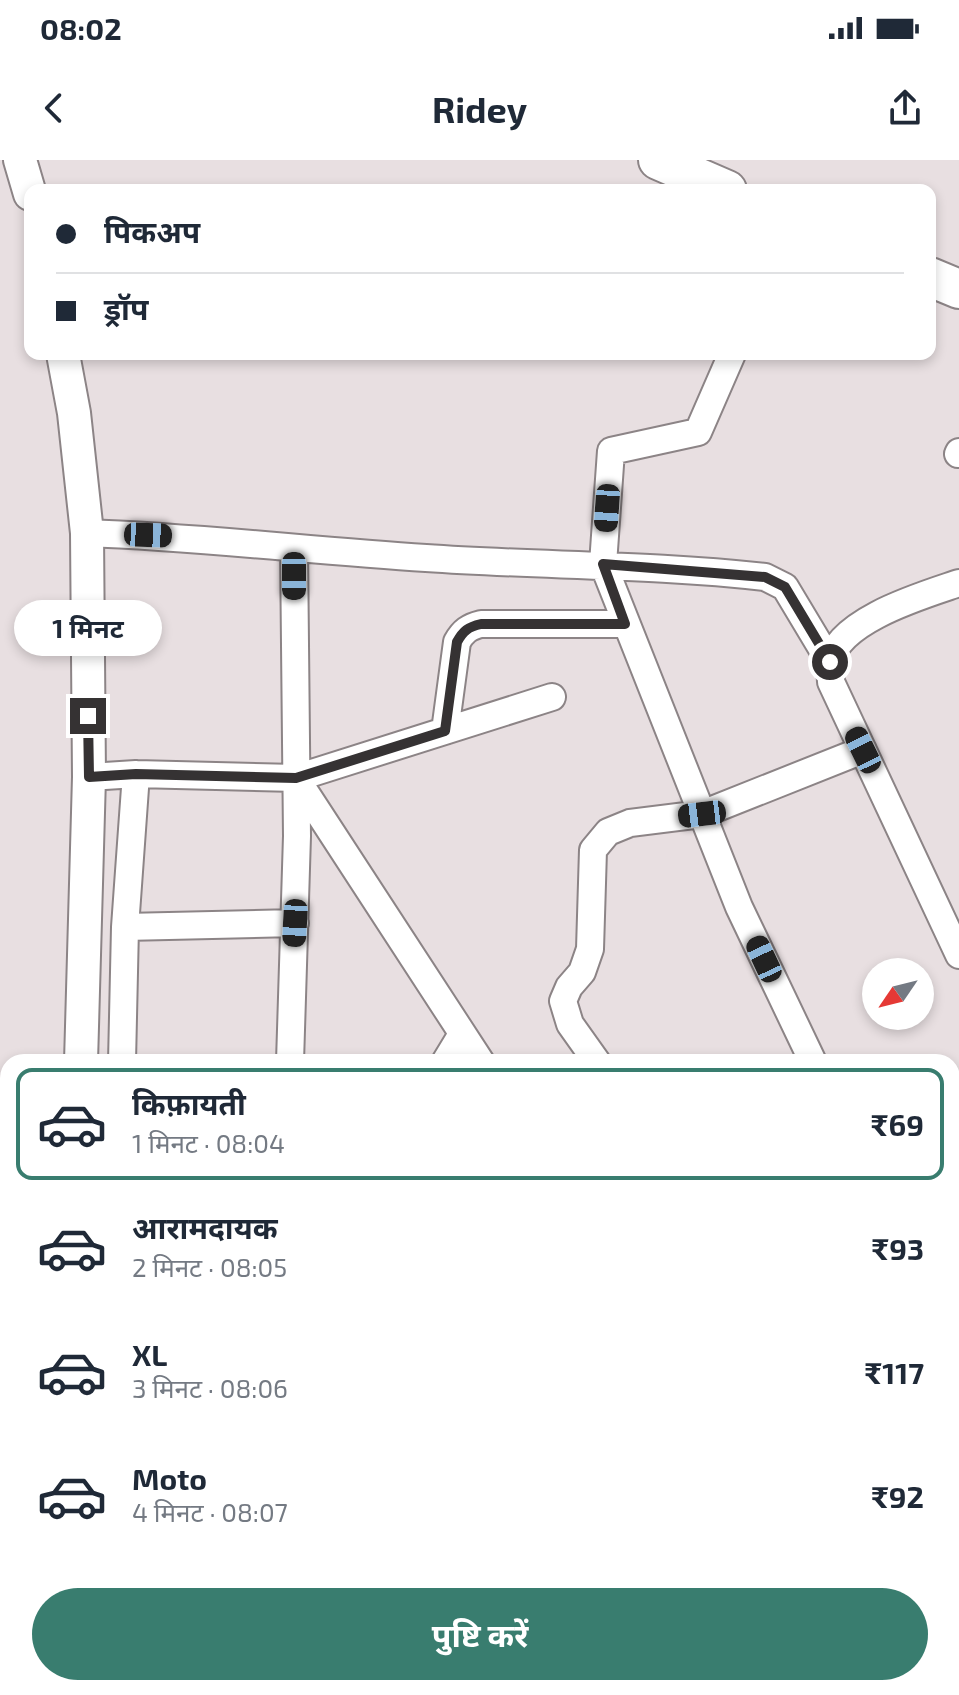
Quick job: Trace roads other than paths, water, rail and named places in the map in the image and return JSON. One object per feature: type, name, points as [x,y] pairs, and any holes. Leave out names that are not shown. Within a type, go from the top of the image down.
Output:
[{"type":"main road","points":[[658,160],[713,184]]},
{"type":"main road","points":[[936,279],[959,289]]},
{"type":"street","points":[[20,160],[27,184]]},
{"type":"street","points":[[64,360],[74,413],[87,533],[89,777],[81,1054]]},
{"type":"street","points":[[729,360],[698,432],[611,451],[603,564],[739,907],[809,1054]]},
{"type":"street","points":[[87,533],[178,536],[455,560],[603,564],[765,577],[785,587],[830,662],[831,682],[959,955]]},
{"type":"street","points":[[290,1054],[295,923],[294,548]]},
{"type":"street","points":[[830,662],[839,645],[860,625],[902,602],[959,583]]},
{"type":"street","points":[[445,731],[457,642],[470,626],[625,624]]},
{"type":"street","points":[[89,777],[136,774],[296,778],[552,697]]},
{"type":"street","points":[[591,1054],[570,1024],[563,1001],[569,987],[582,972],[590,949],[593,850],[608,832],[630,823],[702,814],[863,750]]},
{"type":"street","points":[[122,1054],[125,927],[136,774]]},
{"type":"street","points":[[296,778],[476,1054]]},
{"type":"street","points":[[125,927],[295,923]]},
{"type":"street","points":[[450,1054],[462,1034]]}]
